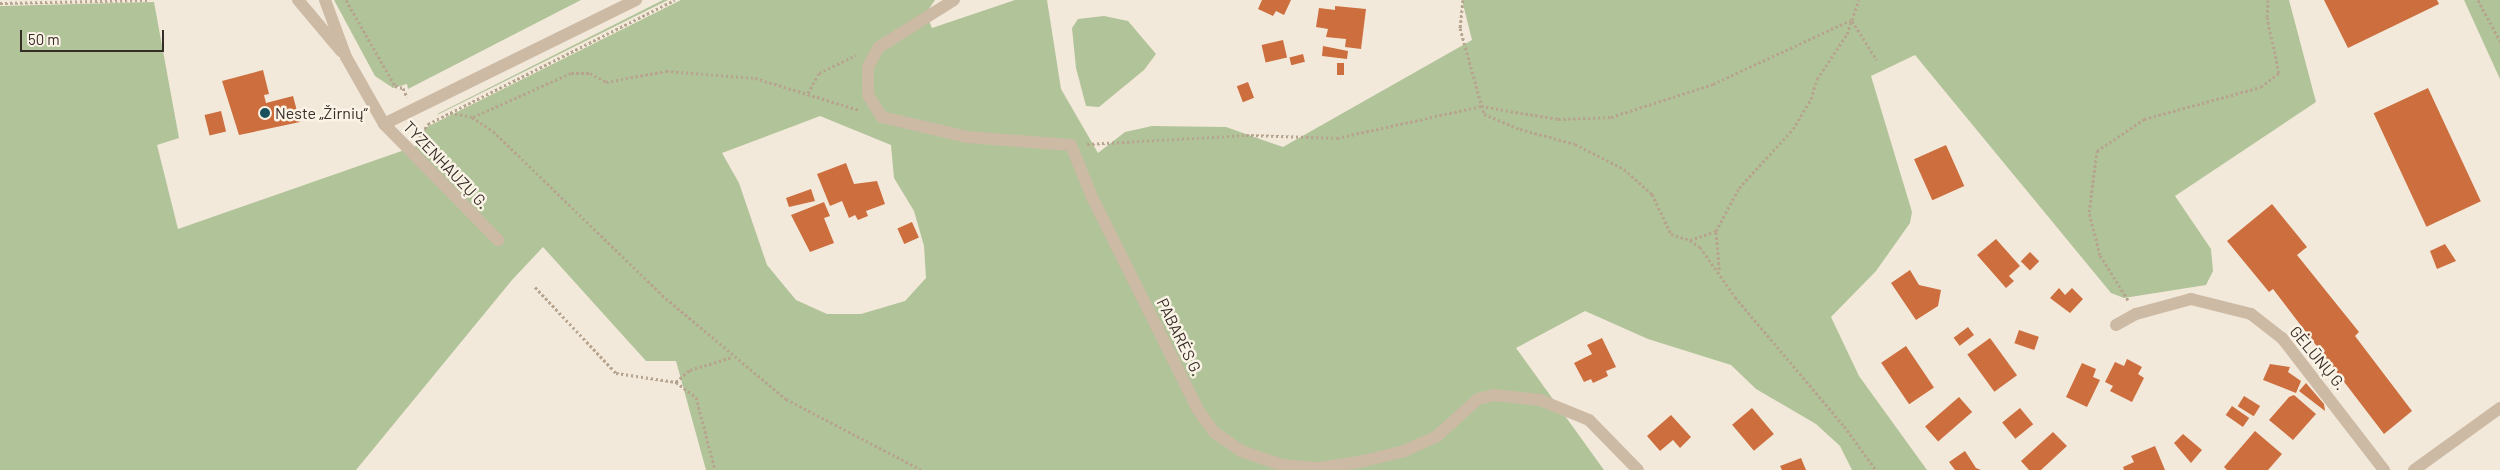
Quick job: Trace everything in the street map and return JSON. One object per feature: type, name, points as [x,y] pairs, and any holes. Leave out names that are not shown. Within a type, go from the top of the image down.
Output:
[{"type":"street","name":"TYZENHAUZŲ G.","points":[[298,0],[346,57]]},
{"type":"street","name":"TYZENHAUZŲ G.","points":[[325,0],[346,57],[384,124],[416,160],[498,240]]},
{"type":"street","points":[[384,124],[636,0]]},
{"type":"street","points":[[954,0],[879,47],[868,67],[868,95],[882,117],[967,136],[1071,145]]},
{"type":"street","name":"PABARĖS G.","points":[[1071,145],[1092,197],[1198,410],[1214,432],[1241,451],[1282,464],[1318,468],[1364,461],[1404,451],[1437,436],[1478,399],[1494,395],[1540,400],[1589,420],[1604,431],[1638,470]]},
{"type":"street","name":"GĖLŪNŲ G.","points":[[2116,325],[2136,314],[2191,299],[2251,314],[2282,338],[2384,470]]},
{"type":"street","points":[[2414,470],[2500,408]]},
{"type":"path","points":[[0,3],[149,0]]},
{"type":"path","points":[[346,0],[423,128]]},
{"type":"path","points":[[416,160],[423,150],[419,136],[423,128],[450,112],[675,0]]},
{"type":"path","points":[[1463,0],[1460,28],[1476,74],[1481,106],[1492,120],[1575,144],[1624,168],[1652,194],[1671,234],[1690,240],[1700,247],[1720,272],[1734,297],[1844,426],[1876,470]]},
{"type":"path","points":[[1720,272],[1716,231],[1739,188],[1793,129],[1852,20],[1859,0]]},
{"type":"path","points":[[2136,314],[2100,256],[2089,212],[2097,151],[2144,119],[2261,87],[2279,72],[2266,17],[2268,0]]},
{"type":"path","points":[[2478,0],[2500,41]]},
{"type":"path","points":[[1071,145],[1246,135],[1337,138],[1481,106],[1558,119],[1610,117],[1713,84],[1852,20]]},
{"type":"path","points":[[1852,20],[1877,60]]},
{"type":"path","points":[[808,93],[819,73],[879,47]]},
{"type":"path","points":[[472,117],[571,73],[590,73],[606,82],[666,71],[755,78],[882,117]]},
{"type":"path","points":[[450,112],[472,117],[493,131],[590,229],[732,356],[786,399],[922,470]]},
{"type":"path","points":[[1690,240],[1716,231]]},
{"type":"path","points":[[535,287],[616,373],[676,382],[696,397],[715,470]]},
{"type":"path","points":[[676,382],[690,370],[732,356]]},
{"type":"green space","points":[[334,0],[581,0],[408,89],[407,84],[393,88],[375,76]]},
{"type":"green space","points":[[663,0],[668,0],[437,115],[439,113]]},
{"type":"green space","points":[[681,0],[935,0],[926,13],[932,28],[1015,0],[1047,0],[1061,89],[1098,153],[1125,132],[1152,126],[1226,127],[1283,147],[1472,40],[1462,0],[2289,0],[2316,102],[2175,196],[2211,249],[2213,271],[2206,285],[2124,298],[2111,293],[1915,55],[1871,76],[1912,212],[1910,223],[1876,271],[1831,317],[1859,376],[1927,470],[1852,470],[1840,446],[1816,424],[1756,389],[1731,365],[1648,339],[1585,311],[1516,348],[1604,470],[706,470],[676,361],[646,361],[543,247],[512,280],[356,470],[0,470],[0,6],[154,2],[179,138],[157,145],[178,229],[416,146],[425,128]],"holes":[[[820,116],[891,145],[894,178],[914,211],[924,246],[926,278],[905,301],[861,314],[827,314],[796,300],[767,265],[739,183],[722,153]]]},
{"type":"green space","points":[[2464,0],[2500,0],[2500,79]]},
{"type":"green space","points":[[1104,16],[1128,21],[1156,54],[1144,70],[1099,107],[1086,106],[1076,68],[1072,28],[1078,19]]},
{"type":"building","points":[[1262,0],[1291,0],[1284,15],[1276,11],[1273,16],[1258,9]]},
{"type":"building","points":[[2324,0],[2437,0],[2439,4],[2348,48]]},
{"type":"building","points":[[1335,6],[1366,9],[1361,49],[1345,47],[1346,39],[1326,37],[1328,29],[1316,27],[1319,8],[1335,10]]},
{"type":"building","points":[[1283,40],[1287,58],[1266,62],[1262,45]]},
{"type":"building","points":[[1323,46],[1348,51],[1347,59],[1322,56]]},
{"type":"building","points":[[1303,54],[1305,62],[1291,65],[1289,57]]},
{"type":"building","points":[[1337,63],[1344,63],[1344,75],[1337,75]]},
{"type":"building","name":"Neste „Žirnių“","points":[[263,70],[269,94],[264,95],[266,103],[293,96],[300,122],[239,135],[222,81]]},
{"type":"building","points":[[1248,82],[1254,98],[1243,102],[1237,86]]},
{"type":"building","points":[[2428,88],[2481,201],[2426,227],[2374,113]]},
{"type":"building","points":[[221,111],[226,131],[210,135],[205,115]]},
{"type":"building","points":[[1946,145],[1964,186],[1932,200],[1914,159]]},
{"type":"building","points":[[846,163],[854,184],[877,181],[885,204],[866,211],[868,216],[858,220],[855,215],[849,218],[842,201],[830,206],[817,174]]},
{"type":"building","points":[[811,189],[815,201],[789,207],[786,198]]},
{"type":"building","points":[[824,202],[830,216],[824,218],[834,243],[810,252],[791,215]]},
{"type":"building","points":[[2272,204],[2307,247],[2297,255],[2359,332],[2355,336],[2412,411],[2384,434],[2273,289],[2269,292],[2227,241]]},
{"type":"building","points":[[912,222],[919,238],[904,244],[897,229]]},
{"type":"building","points":[[1996,239],[2020,266],[2009,276],[2014,281],[2006,288],[1977,255]]},
{"type":"building","points":[[2445,244],[2456,261],[2437,269],[2430,251]]},
{"type":"building","points":[[2030,252],[2039,261],[2030,270],[2021,261]]},
{"type":"building","points":[[1910,270],[1919,285],[1941,290],[1938,306],[1916,320],[1891,283]]},
{"type":"building","points":[[2059,288],[2065,295],[2072,288],[2083,299],[2070,313],[2050,298]]},
{"type":"building","points":[[1968,327],[1974,335],[1960,346],[1954,338]]},
{"type":"building","points":[[2019,330],[2039,337],[2034,350],[2014,343]]},
{"type":"building","points":[[1602,338],[1616,367],[1606,371],[1608,376],[1593,383],[1591,379],[1584,382],[1574,363],[1592,354],[1587,345]]},
{"type":"building","points":[[1990,338],[2017,375],[1994,392],[1967,354]]},
{"type":"building","points":[[1906,346],[1934,387],[1909,404],[1881,363]]},
{"type":"building","points":[[2127,359],[2142,367],[2138,374],[2144,378],[2132,402],[2110,391],[2113,386],[2105,382],[2115,362],[2124,366]]},
{"type":"building","points":[[2082,363],[2096,369],[2093,377],[2100,380],[2087,407],[2066,397]]},
{"type":"building","points":[[2270,364],[2290,367],[2288,372],[2301,381],[2296,393],[2263,380]]},
{"type":"building","points":[[2306,383],[2324,404],[2325,411],[2299,391]]},
{"type":"building","points":[[2294,395],[2316,414],[2293,440],[2269,420],[2289,397]]},
{"type":"building","points":[[2244,396],[2260,406],[2254,416],[2238,406]]},
{"type":"building","points":[[1959,397],[1972,412],[1938,442],[1925,427]]},
{"type":"building","points":[[2232,406],[2249,418],[2243,427],[2226,415]]},
{"type":"building","points":[[1752,408],[1774,434],[1754,451],[1732,425]]},
{"type":"building","points":[[2020,408],[2033,424],[2015,439],[2002,422]]},
{"type":"building","points":[[1671,415],[1691,437],[1680,448],[1673,440],[1660,451],[1647,436]]},
{"type":"building","points":[[2255,431],[2282,454],[2268,470],[2227,470],[2224,467]]},
{"type":"building","points":[[2053,432],[2067,446],[2041,470],[2029,470],[2021,461]]},
{"type":"building","points":[[2183,434],[2202,450],[2191,463],[2174,443]]},
{"type":"building","points":[[2155,446],[2165,470],[2124,470],[2123,467],[2134,462],[2131,456]]},
{"type":"building","points":[[1965,451],[1976,468],[1981,470],[1955,470],[1949,462]]},
{"type":"building","points":[[1801,458],[1806,470],[1782,470],[1780,466]]},
{"type":"place","name":"Neste „Žirnių“","points":[[265,113]]}]
